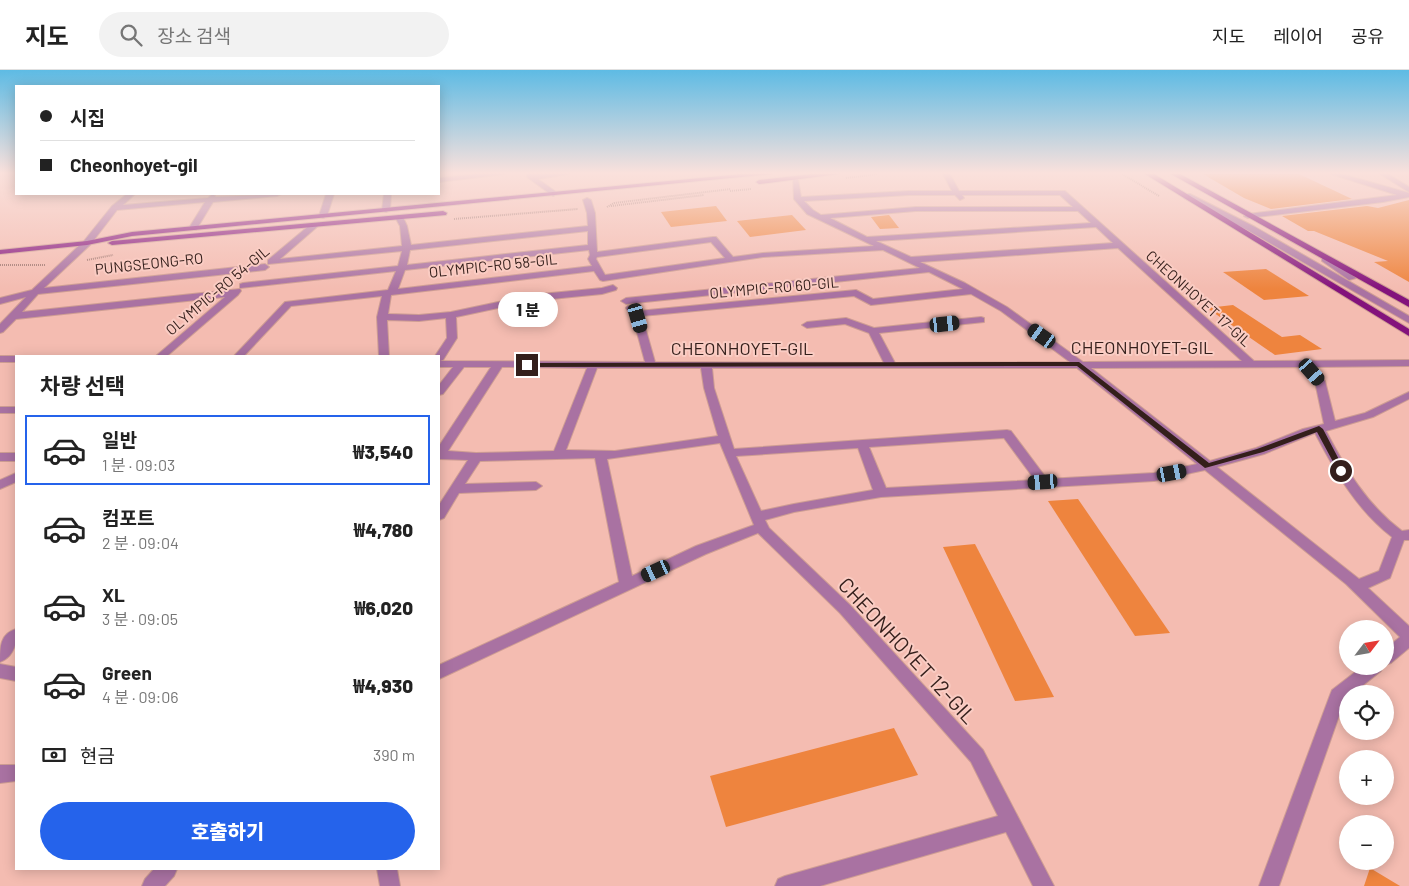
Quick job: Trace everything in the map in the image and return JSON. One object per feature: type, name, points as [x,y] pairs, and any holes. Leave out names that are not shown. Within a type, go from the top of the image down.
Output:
[{"type":"main road","points":[[0,252],[87,243],[132,234],[364,212]]},
{"type":"main road","points":[[87,243],[124,244],[461,212]]},
{"type":"main road","points":[[1212,212],[1409,332]]},
{"type":"main road","points":[[1241,212],[1409,304]]},
{"type":"street","name":"PUNGSEONG-RO","points":[[0,330],[87,243],[112,212]]},
{"type":"street","points":[[194,228],[203,212]]},
{"type":"street","points":[[323,216],[324,212]]},
{"type":"street","points":[[592,212],[592,259],[603,278],[626,301],[635,314],[651,366]]},
{"type":"street","points":[[810,212],[973,291],[1004,309],[1055,345],[1358,586],[1409,638],[1394,650]]},
{"type":"street","points":[[820,216],[874,212]]},
{"type":"street","name":"CHEONHOYET 17-GIL","points":[[1083,212],[1250,363]]},
{"type":"street","points":[[1218,212],[1252,229],[1409,320]]},
{"type":"street","points":[[1248,216],[1278,212]]},
{"type":"street","name":"OLYMPIC-RO 58-GIL","points":[[384,355],[382,316],[390,291],[404,268],[407,247],[407,230],[399,218]]},
{"type":"street","points":[[866,239],[1098,225]]},
{"type":"street","name":"OLYMPIC-RO 54-GIL","points":[[162,355],[314,226]]},
{"type":"street","name":"OLYMPIC-RO 58-GIL","points":[[268,264],[591,228]]},
{"type":"street","name":"OLYMPIC-RO 60-GIL","points":[[593,251],[713,239],[731,260]]},
{"type":"street","points":[[908,260],[1120,245]]},
{"type":"street","name":"OLYMPIC-RO 60-GIL","points":[[603,278],[764,255],[883,248]]},
{"type":"street","name":"OLYMPIC-RO 58-GIL","points":[[239,289],[404,268],[593,251]]},
{"type":"street","points":[[1325,259],[1409,315]]},
{"type":"street","name":"PUNGSEONG-RO","points":[[36,292],[268,264]]},
{"type":"street","name":"OLYMPIC-RO 58-GIL","points":[[239,355],[288,304],[597,268]]},
{"type":"street","name":"OLYMPIC-RO 60-GIL","points":[[626,301],[928,270]]},
{"type":"street","points":[[818,281],[830,295]]},
{"type":"street","points":[[382,316],[419,318],[451,315],[531,298],[602,291],[614,288]]},
{"type":"street","points":[[13,316],[239,289]]},
{"type":"street","name":"OLYMPIC-RO 60-GIL","points":[[635,314],[856,293],[871,302],[973,291]]},
{"type":"street","points":[[0,302],[36,292]]},
{"type":"street","points":[[440,356],[452,338],[451,315]]},
{"type":"street","name":"CHEONHOYET-GIL","points":[[807,325],[846,321],[873,331],[981,320]]},
{"type":"street","points":[[873,331],[891,366]]},
{"type":"street","points":[[0,359],[15,359]]},
{"type":"street","points":[[1304,363],[1320,381],[1325,427],[1349,485],[1382,524],[1404,536],[1385,574],[1358,586]]},
{"type":"street","name":"CHEONHOYET-GIL","points":[[440,364],[891,366],[1409,363]]},
{"type":"street","points":[[440,391],[461,364]]},
{"type":"street","points":[[440,452],[498,365]]},
{"type":"street","points":[[559,454],[593,365]]},
{"type":"street","name":"CHEONHOYET 12-GIL","points":[[706,366],[709,388],[727,446],[763,531],[845,608],[977,756],[1044,886]]},
{"type":"street","points":[[440,672],[759,522],[794,508],[881,493],[1154,476],[1207,466],[1260,451],[1325,427],[1369,415],[1409,395]]},
{"type":"street","points":[[0,410],[15,410]]},
{"type":"street","points":[[440,454],[476,457],[559,454],[615,455],[727,446],[862,444],[1007,434],[1043,482]]},
{"type":"street","points":[[862,444],[881,493]]},
{"type":"street","points":[[600,455],[627,585]]},
{"type":"street","points":[[0,457],[15,457]]},
{"type":"street","points":[[440,513],[476,457]]},
{"type":"street","points":[[0,485],[15,478]]},
{"type":"street","points":[[456,488],[536,486]]},
{"type":"street","points":[[0,655],[15,635]]},
{"type":"street","points":[[0,671],[15,674]]},
{"type":"street","points":[[1269,886],[1338,696],[1364,675]]},
{"type":"street","points":[[0,774],[15,773]]},
{"type":"street","points":[[785,886],[1010,822]]},
{"type":"street","points":[[152,886],[166,870]]},
{"type":"street","points":[[387,870],[390,886]]},
{"type":"building","points":[[661,212],[720,212],[727,221],[671,227]]},
{"type":"building","points":[[1315,212],[1409,212],[1409,282],[1374,262],[1388,261],[1314,231],[1308,231],[1282,216]]},
{"type":"building","points":[[792,215],[806,230],[750,237],[737,221]]},
{"type":"building","points":[[889,215],[899,228],[880,229],[871,217]]},
{"type":"building","points":[[1266,269],[1309,296],[1264,300],[1223,272]]},
{"type":"building","points":[[1233,305],[1282,337],[1300,335],[1322,349],[1275,355],[1207,308]]},
{"type":"building","points":[[1078,499],[1170,633],[1135,636],[1048,501]]},
{"type":"building","points":[[975,544],[1054,697],[1015,701],[943,547]]},
{"type":"building","points":[[894,728],[918,775],[726,827],[710,776]]},
{"type":"building","points":[[1369,870],[1373,870],[1400,886],[1364,886]]},
{"type":"route","points":[[527,365],[902,366],[1079,364],[1207,466],[1260,451],[1319,429],[1341,471]]}]
